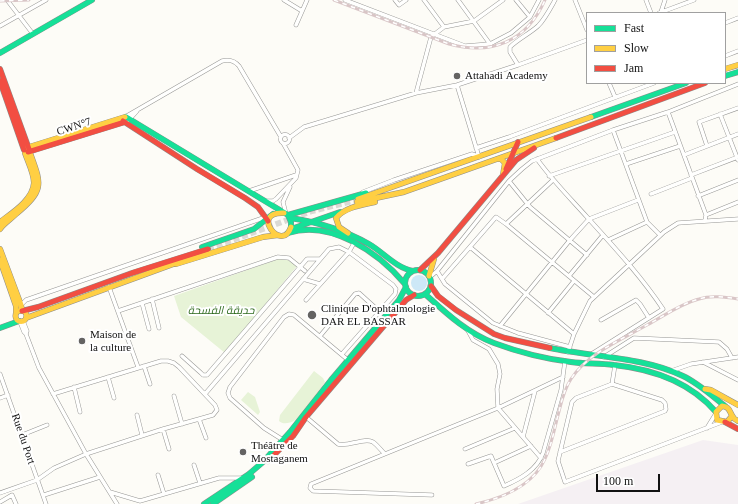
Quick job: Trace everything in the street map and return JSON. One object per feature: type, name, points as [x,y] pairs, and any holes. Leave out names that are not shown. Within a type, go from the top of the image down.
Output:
[{"type":"main road","points":[[0,53],[92,0]]},
{"type":"main road","points":[[726,69],[738,65]]},
{"type":"main road","points":[[0,69],[28,150],[34,179],[34,188],[30,196],[0,226]]},
{"type":"main road","points":[[726,76],[738,72]]},
{"type":"main road","points":[[0,81],[28,150]]},
{"type":"main road","points":[[287,215],[357,199],[391,188],[683,84]]},
{"type":"main road","points":[[285,234],[291,229],[311,221],[379,201],[538,145],[702,84]]},
{"type":"main road","points":[[126,121],[267,201],[287,215],[292,222],[291,229]]},
{"type":"main road","points":[[126,121],[197,169],[258,207],[267,218],[269,228],[274,234],[278,235]]},
{"type":"main road","name":"CWN°7","points":[[28,150],[126,121]]},
{"type":"main road","points":[[503,174],[518,142]]},
{"type":"main road","points":[[420,270],[438,253],[516,160],[538,145]]},
{"type":"main road","points":[[496,160],[501,159],[505,163],[503,174]]},
{"type":"main road","points":[[357,199],[404,192]]},
{"type":"main road","points":[[21,317],[109,287],[163,266],[202,247],[254,229],[273,214],[280,212],[348,233]]},
{"type":"main road","points":[[341,212],[336,216],[336,222],[340,228],[380,250],[402,267],[413,271],[424,271],[430,276]]},
{"type":"main road","points":[[163,266],[263,237],[285,234],[302,229],[316,230],[354,243],[381,260],[396,272],[414,295]]},
{"type":"main road","points":[[0,249],[21,305],[21,317]]},
{"type":"main road","points":[[0,328],[38,307],[208,250]]},
{"type":"main road","points":[[438,253],[431,266],[431,286],[438,296],[483,328],[505,338],[569,349],[590,355],[647,364],[671,371],[689,379],[705,389],[727,407],[738,421]]},
{"type":"main road","points":[[0,260],[21,317]]},
{"type":"main road","points":[[204,504],[244,478],[259,466],[283,440],[399,300],[406,286],[406,278],[413,271]]},
{"type":"main road","points":[[213,504],[251,477],[286,444],[306,417],[406,300],[414,295],[419,296],[425,294],[431,286]]},
{"type":"main road","points":[[425,294],[446,313],[466,328],[492,342],[565,361],[615,365],[649,372],[673,381],[699,395],[708,402],[716,413],[717,420],[738,429]]},
{"type":"main road","points":[[705,389],[711,390],[738,405]]},
{"type":"main road","points":[[726,399],[727,407]]},
{"type":"main road","points":[[716,413],[719,407],[738,409]]},
{"type":"main road","points":[[723,422],[729,420],[732,415]]},
{"type":"main road","points":[[732,415],[738,416]]},
{"type":"street","points":[[7,0],[33,34]]},
{"type":"street","points":[[0,26],[46,0]]},
{"type":"street","points":[[284,0],[302,11]]},
{"type":"street","points":[[296,25],[307,0]]},
{"type":"street","points":[[347,0],[465,46],[490,44],[511,33],[530,17],[539,0]]},
{"type":"street","points":[[395,0],[399,5],[406,0]]},
{"type":"street","points":[[424,0],[444,27]]},
{"type":"street","points":[[458,0],[490,44]]},
{"type":"street","points":[[416,92],[431,38],[444,27],[474,21],[503,0]]},
{"type":"street","points":[[516,0],[530,17]]},
{"type":"street","points":[[518,65],[510,52],[510,47],[538,26],[546,17],[555,0]]},
{"type":"street","points":[[575,0],[586,28]]},
{"type":"street","points":[[646,0],[651,12]]},
{"type":"street","points":[[660,12],[665,0]]},
{"type":"street","points":[[663,12],[694,0]]},
{"type":"street","points":[[726,22],[738,18]]},
{"type":"street","points":[[283,143],[288,143],[289,138],[304,127],[416,92],[457,85],[586,40]]},
{"type":"street","points":[[726,56],[738,51]]},
{"type":"street","points":[[126,121],[139,109],[222,61],[232,60],[239,66],[281,137],[281,140],[298,170],[296,178],[290,185],[273,201],[267,201]]},
{"type":"street","points":[[609,84],[615,97]]},
{"type":"street","points":[[476,148],[651,84]]},
{"type":"street","points":[[430,276],[437,271],[509,181],[532,161],[613,130],[668,112],[738,84]]},
{"type":"street","points":[[457,85],[479,157]]},
{"type":"street","points":[[707,146],[699,122],[738,108]]},
{"type":"street","points":[[668,112],[706,215],[704,221]]},
{"type":"street","points":[[651,194],[691,176],[738,159],[720,114]]},
{"type":"street","points":[[613,130],[647,222],[660,235]]},
{"type":"street","points":[[549,176],[675,132]]},
{"type":"street","points":[[684,155],[738,134]]},
{"type":"street","points":[[281,137],[286,135],[289,138]]},
{"type":"street","points":[[626,164],[680,146]]},
{"type":"street","points":[[357,199],[394,180],[472,154],[479,157]]},
{"type":"street","points":[[537,159],[549,176],[629,264],[651,291],[663,309],[590,355]]},
{"type":"street","points":[[249,191],[296,175]]},
{"type":"street","points":[[506,224],[553,180]]},
{"type":"street","points":[[698,196],[738,180]]},
{"type":"street","points":[[509,181],[528,204],[587,255]]},
{"type":"street","points":[[287,215],[283,202],[290,185]]},
{"type":"street","points":[[500,326],[588,219],[638,200]]},
{"type":"street","points":[[706,215],[738,202]]},
{"type":"street","points":[[442,280],[494,218],[497,217],[594,297]]},
{"type":"street","points":[[21,305],[26,300],[267,218]]},
{"type":"street","points":[[437,271],[445,284],[488,319],[500,326],[518,333],[569,349],[574,334],[590,301],[660,235],[678,222],[738,219]]},
{"type":"street","points":[[608,240],[647,222]]},
{"type":"street","points":[[570,276],[603,235]]},
{"type":"street","points":[[306,300],[349,252],[354,243]]},
{"type":"street","points":[[205,394],[320,259],[329,249],[334,247],[339,247],[349,252],[370,266],[396,289],[395,294],[342,354]]},
{"type":"street","points":[[470,247],[574,334]]},
{"type":"street","points":[[118,311],[278,257],[289,258],[305,271]]},
{"type":"street","points":[[182,356],[203,375],[207,375],[300,266],[309,258],[320,259]]},
{"type":"street","points":[[303,279],[320,284]]},
{"type":"street","points":[[548,313],[574,281]]},
{"type":"street","points":[[109,287],[138,367]]},
{"type":"street","points":[[320,336],[355,294],[359,293],[380,312]]},
{"type":"street","points":[[152,299],[160,328]]},
{"type":"street","points":[[601,320],[636,300],[649,318]]},
{"type":"street","points":[[142,303],[149,329]]},
{"type":"street","points":[[283,440],[264,428],[230,398],[228,389],[286,315],[294,315],[348,360]]},
{"type":"street","points":[[21,317],[24,332],[39,368],[86,454],[117,504]]},
{"type":"street","points":[[466,328],[473,340],[489,349],[498,364],[500,374],[497,389],[498,408],[541,458]]},
{"type":"street","points":[[604,357],[634,338],[718,342],[727,349],[732,358]]},
{"type":"street","points":[[671,371],[679,367],[738,357]]},
{"type":"street","points":[[0,493],[37,480],[54,468],[86,454],[163,428],[213,415],[217,410],[215,405],[205,394],[174,363],[161,361],[53,394]]},
{"type":"street","points":[[468,464],[491,456],[504,486],[528,474],[541,458],[561,390],[565,361]]},
{"type":"street","points":[[703,362],[738,380]]},
{"type":"street","points":[[612,384],[615,365]]},
{"type":"street","points":[[144,366],[150,384]]},
{"type":"street","name":"Rue du Port","points":[[0,374],[46,504]]},
{"type":"street","points":[[108,377],[114,398]]},
{"type":"street","points":[[432,495],[321,492],[311,490],[310,488],[311,484],[384,453],[498,408],[563,377]]},
{"type":"street","points":[[560,452],[665,411],[666,409],[665,403],[662,400],[612,384],[576,398],[572,402],[560,452],[558,461],[565,482],[723,422]]},
{"type":"street","points":[[74,387],[80,412]]},
{"type":"street","points":[[523,437],[536,391]]},
{"type":"street","points":[[0,398],[8,395]]},
{"type":"street","points":[[174,396],[182,424]]},
{"type":"street","points":[[706,429],[716,413]]},
{"type":"street","points":[[137,414],[142,435]]},
{"type":"street","points":[[306,417],[338,444],[343,445],[371,441],[384,453]]},
{"type":"street","points":[[199,419],[206,438]]},
{"type":"street","points":[[22,435],[48,425]]},
{"type":"street","points":[[163,428],[169,449]]},
{"type":"street","points":[[465,448],[515,428]]},
{"type":"street","points":[[494,463],[531,446]]},
{"type":"street","points":[[194,465],[200,483]]},
{"type":"street","points":[[158,475],[164,494]]},
{"type":"street","points":[[44,496],[100,476]]},
{"type":"street","points":[[110,492],[140,501],[219,478],[244,478]]},
{"type":"street","points":[[0,502],[12,495],[16,504]]},
{"type":"shaded area","points":[[703,440],[738,445],[738,504],[518,504]]},
{"type":"green space","name":"حديقة الفسحة","points":[[278,259],[288,260],[297,266],[225,353],[181,317],[174,296]]},
{"type":"green space","points":[[314,371],[323,378],[325,382],[294,421],[284,423],[279,421],[280,415]]},
{"type":"green space","points":[[248,392],[255,397],[260,412],[258,415],[241,400]]},
{"type":"water","points":[[416,275],[422,275],[427,280],[425,289],[422,291],[416,291],[411,286],[411,280]]},
{"type":"tunnel","points":[[208,249],[312,211],[357,200]]},
{"type":"railway","points":[[0,1],[29,0]]},
{"type":"railway","points":[[334,0],[449,44],[480,48],[506,42],[518,35],[528,26],[545,0]]},
{"type":"railway","points":[[476,504],[506,494],[525,484],[533,477],[540,468],[549,449],[562,398],[568,384],[578,370],[596,354],[672,310],[692,301],[713,297],[738,299]]},
{"type":"traffic: fast","points":[[0,53],[92,0]]},
{"type":"traffic: fast","points":[[726,76],[738,72]]},
{"type":"traffic: fast","points":[[591,117],[683,84]]},
{"type":"traffic: fast","points":[[126,117],[288,215],[291,222],[291,227]]},
{"type":"traffic: fast","points":[[288,215],[366,193]]},
{"type":"traffic: fast","points":[[291,229],[340,212]]},
{"type":"traffic: fast","points":[[202,247],[254,229],[273,214]]},
{"type":"traffic: fast","points":[[290,218],[321,224],[350,235],[374,247],[401,267],[413,271]]},
{"type":"traffic: fast","points":[[288,233],[304,230],[321,231],[337,235],[353,242],[382,261],[405,284]]},
{"type":"traffic: fast","points":[[418,270],[427,274],[431,283],[427,292],[418,296],[409,292],[405,283],[409,274],[418,270]]},
{"type":"traffic: fast","points":[[204,504],[249,474],[263,462],[290,432],[331,380],[399,300],[406,287]]},
{"type":"traffic: fast","points":[[425,294],[466,328],[484,339],[522,352],[552,359],[576,363],[608,364],[656,374],[682,385],[706,402],[716,412]]},
{"type":"traffic: fast","points":[[0,328],[19,321]]},
{"type":"traffic: fast","points":[[550,348],[635,361],[668,370],[694,382],[725,406]]},
{"type":"traffic: fast","points":[[213,504],[252,477]]},
{"type":"traffic: slow","points":[[726,69],[738,65]]},
{"type":"traffic: slow","points":[[26,148],[125,117]]},
{"type":"traffic: slow","points":[[358,199],[591,117]]},
{"type":"traffic: slow","points":[[357,202],[404,192],[556,138]]},
{"type":"traffic: slow","points":[[0,229],[26,205],[36,192],[38,179],[29,150]]},
{"type":"traffic: slow","points":[[0,222],[21,206],[33,189],[33,175],[25,153]]},
{"type":"traffic: slow","points":[[497,159],[501,159],[505,163],[503,175]]},
{"type":"traffic: slow","points":[[348,233],[339,227],[336,218],[344,211],[359,205],[375,202]]},
{"type":"traffic: slow","points":[[284,213],[274,214],[269,218],[268,224],[276,234],[281,236],[287,234],[291,227]]},
{"type":"traffic: slow","points":[[176,264],[263,237],[278,235]]},
{"type":"traffic: slow","points":[[0,249],[22,311]]},
{"type":"traffic: slow","points":[[429,276],[434,259]]},
{"type":"traffic: slow","points":[[0,260],[16,306],[16,313]]},
{"type":"traffic: slow","points":[[26,318],[179,262]]},
{"type":"traffic: slow","points":[[19,311],[23,311],[25,312],[26,316],[25,320],[19,321],[16,318],[16,314],[19,311]]},
{"type":"traffic: slow","points":[[705,389],[711,390],[738,405]]},
{"type":"traffic: slow","points":[[732,416],[727,422],[717,420],[716,412],[722,406],[727,407],[734,418],[738,421]]},
{"type":"traffic: jam","points":[[0,69],[29,149]]},
{"type":"traffic: jam","points":[[0,81],[24,150]]},
{"type":"traffic: jam","points":[[556,138],[702,84]]},
{"type":"traffic: jam","points":[[123,121],[245,198],[258,207],[268,221]]},
{"type":"traffic: jam","points":[[28,152],[125,122]]},
{"type":"traffic: jam","points":[[506,169],[518,142]]},
{"type":"traffic: jam","points":[[420,270],[438,253],[516,160],[534,148]]},
{"type":"traffic: jam","points":[[22,311],[38,307],[132,273],[208,249]]},
{"type":"traffic: jam","points":[[431,286],[438,296],[456,310],[494,334],[505,338],[550,348]]},
{"type":"traffic: jam","points":[[268,461],[293,436],[306,417],[406,300],[414,295]]},
{"type":"traffic: jam","points":[[725,422],[738,429]]},
{"type":"place","name":"Attahadi Academy","points":[[457,76]]},
{"type":"place","name":"Clinique D'ophtalmologie DAR EL BASSAR","points":[[312,315]]},
{"type":"place","name":"Maison de la culture","points":[[82,341]]},
{"type":"place","name":"Théâtre de Mostaganem","points":[[243,452]]}]
